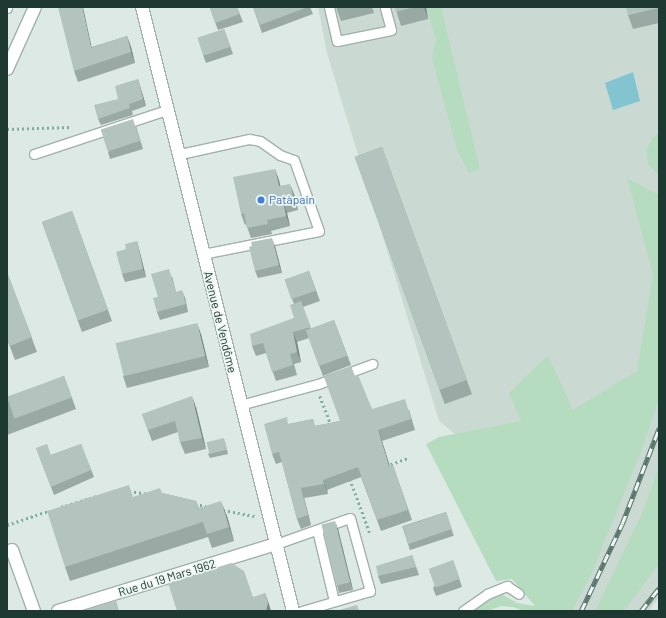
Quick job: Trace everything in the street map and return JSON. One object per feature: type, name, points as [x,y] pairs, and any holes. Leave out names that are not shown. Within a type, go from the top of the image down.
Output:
[{"type":"main road","points":[[7,69],[35,7]]},
{"type":"main road","name":"Avenue de Vendôme","points":[[142,7],[151,33]]},
{"type":"main road","name":"Avenue de Vendôme","points":[[147,7],[151,33],[203,254],[293,611]]},
{"type":"main road","name":"Rue du 19 Mars 1962","points":[[58,611],[276,544]]},
{"type":"main road","points":[[12,550],[34,611]]},
{"type":"lane","points":[[329,7],[337,41],[391,30],[385,7]]},
{"type":"lane","points":[[34,154],[169,110]]},
{"type":"lane","points":[[180,154],[249,139],[260,141],[280,155],[294,160],[319,231],[203,254]]},
{"type":"lane","points":[[240,405],[316,384],[372,364]]},
{"type":"lane","points":[[276,544],[350,518],[370,591],[302,611]]},
{"type":"lane","points":[[317,530],[334,601]]},
{"type":"lane","points":[[464,611],[487,594],[507,586],[519,594]]},
{"type":"path","points":[[7,129],[77,127]]},
{"type":"path","points":[[316,384],[332,428]]},
{"type":"path","points":[[379,469],[408,458]]},
{"type":"path","points":[[348,473],[370,533]]},
{"type":"path","points":[[350,480],[358,477]]},
{"type":"path","points":[[121,492],[129,491],[151,495]]},
{"type":"path","points":[[57,508],[99,495]]},
{"type":"path","points":[[189,503],[212,508]]},
{"type":"path","points":[[220,509],[269,519]]},
{"type":"path","points":[[7,525],[50,511]]},
{"type":"shaded area","points":[[318,7],[659,7],[659,597],[649,611],[564,611],[596,548],[439,421],[327,53]]},
{"type":"green space","points":[[426,7],[441,7],[480,169],[469,173],[457,150],[432,58],[436,40]]},
{"type":"green space","points":[[659,133],[659,175],[649,166],[646,151],[652,138]]},
{"type":"green space","points":[[627,178],[659,195],[659,399],[641,452],[591,575],[572,611],[524,611],[513,607],[501,606],[488,611],[473,611],[493,598],[503,595],[517,603],[535,606],[512,579],[496,581],[426,444],[439,437],[521,421],[509,393],[548,355],[573,410],[637,371],[653,275]]},
{"type":"green space","points":[[659,466],[659,564],[624,611],[595,611],[644,509]]},
{"type":"water","points":[[633,72],[640,101],[613,110],[605,83]]},
{"type":"building","points":[[58,7],[82,7],[91,48],[127,36],[131,52],[74,71]]},
{"type":"building","points":[[237,7],[240,14],[215,23],[210,8]]},
{"type":"building","points":[[253,7],[308,7],[260,25]]},
{"type":"building","points":[[395,7],[415,7],[396,12]]},
{"type":"building","points":[[626,7],[659,7],[659,8],[628,15]]},
{"type":"building","points":[[224,29],[230,47],[203,56],[197,38]]},
{"type":"building","points":[[138,79],[143,99],[129,104],[130,108],[98,119],[94,105],[118,99],[115,86]]},
{"type":"building","points":[[133,119],[140,141],[108,151],[101,130]]},
{"type":"building","points":[[382,147],[467,380],[440,390],[355,157]]},
{"type":"building","name":"Patàpain","points":[[275,169],[279,186],[290,184],[294,200],[283,202],[286,216],[267,220],[268,224],[247,228],[244,213],[241,214],[233,177]]},
{"type":"building","points":[[72,211],[108,310],[78,321],[42,222]]},
{"type":"building","points":[[272,238],[279,265],[255,271],[249,247],[252,246],[251,242]]},
{"type":"building","points":[[137,241],[143,269],[122,274],[116,252],[126,249],[125,244]]},
{"type":"building","points":[[169,269],[176,292],[182,290],[186,304],[157,312],[153,298],[158,297],[151,274]]},
{"type":"building","points":[[309,271],[316,291],[291,299],[284,279]]},
{"type":"building","points":[[7,272],[32,337],[10,346],[7,338]]},
{"type":"building","points":[[301,301],[311,327],[293,332],[297,352],[290,354],[293,365],[272,372],[263,343],[252,346],[250,334],[294,318],[290,305]]},
{"type":"building","points":[[334,320],[347,356],[319,366],[306,330]]},
{"type":"building","points":[[197,323],[205,356],[124,376],[115,343]]},
{"type":"building","points":[[351,366],[355,376],[358,375],[372,409],[405,399],[411,419],[378,430],[389,466],[393,465],[408,510],[377,520],[358,467],[323,480],[324,484],[301,488],[308,515],[297,519],[279,452],[272,454],[264,424],[287,417],[288,424],[313,419],[315,426],[340,421],[324,377]]},
{"type":"building","points":[[64,376],[72,398],[15,418],[7,397]]},
{"type":"building","points":[[192,396],[202,438],[180,442],[175,421],[148,430],[142,414]]},
{"type":"building","points":[[224,438],[227,450],[209,454],[207,442]]},
{"type":"building","points":[[47,444],[51,455],[81,444],[91,470],[51,487],[36,448]]},
{"type":"building","points":[[129,485],[133,497],[160,488],[162,493],[196,501],[199,508],[221,501],[229,527],[207,534],[203,522],[65,567],[47,511]]},
{"type":"building","points":[[446,512],[452,529],[408,544],[403,527]]},
{"type":"building","points":[[335,521],[350,582],[337,586],[321,524]]},
{"type":"building","points":[[412,555],[416,567],[378,576],[376,566]]},
{"type":"building","points":[[453,560],[460,579],[435,588],[429,569]]},
{"type":"building","points":[[231,563],[244,571],[253,597],[265,593],[268,603],[266,611],[177,611],[168,583]]},
{"type":"building","points":[[116,600],[119,611],[83,611]]},
{"type":"building","points":[[357,605],[359,611],[336,611]]},
{"type":"railway","points":[[581,611],[622,524],[659,428]]},
{"type":"railway","points":[[641,611],[659,588]]},
{"type":"place","name":"Patàpain","points":[[261,200]]}]
